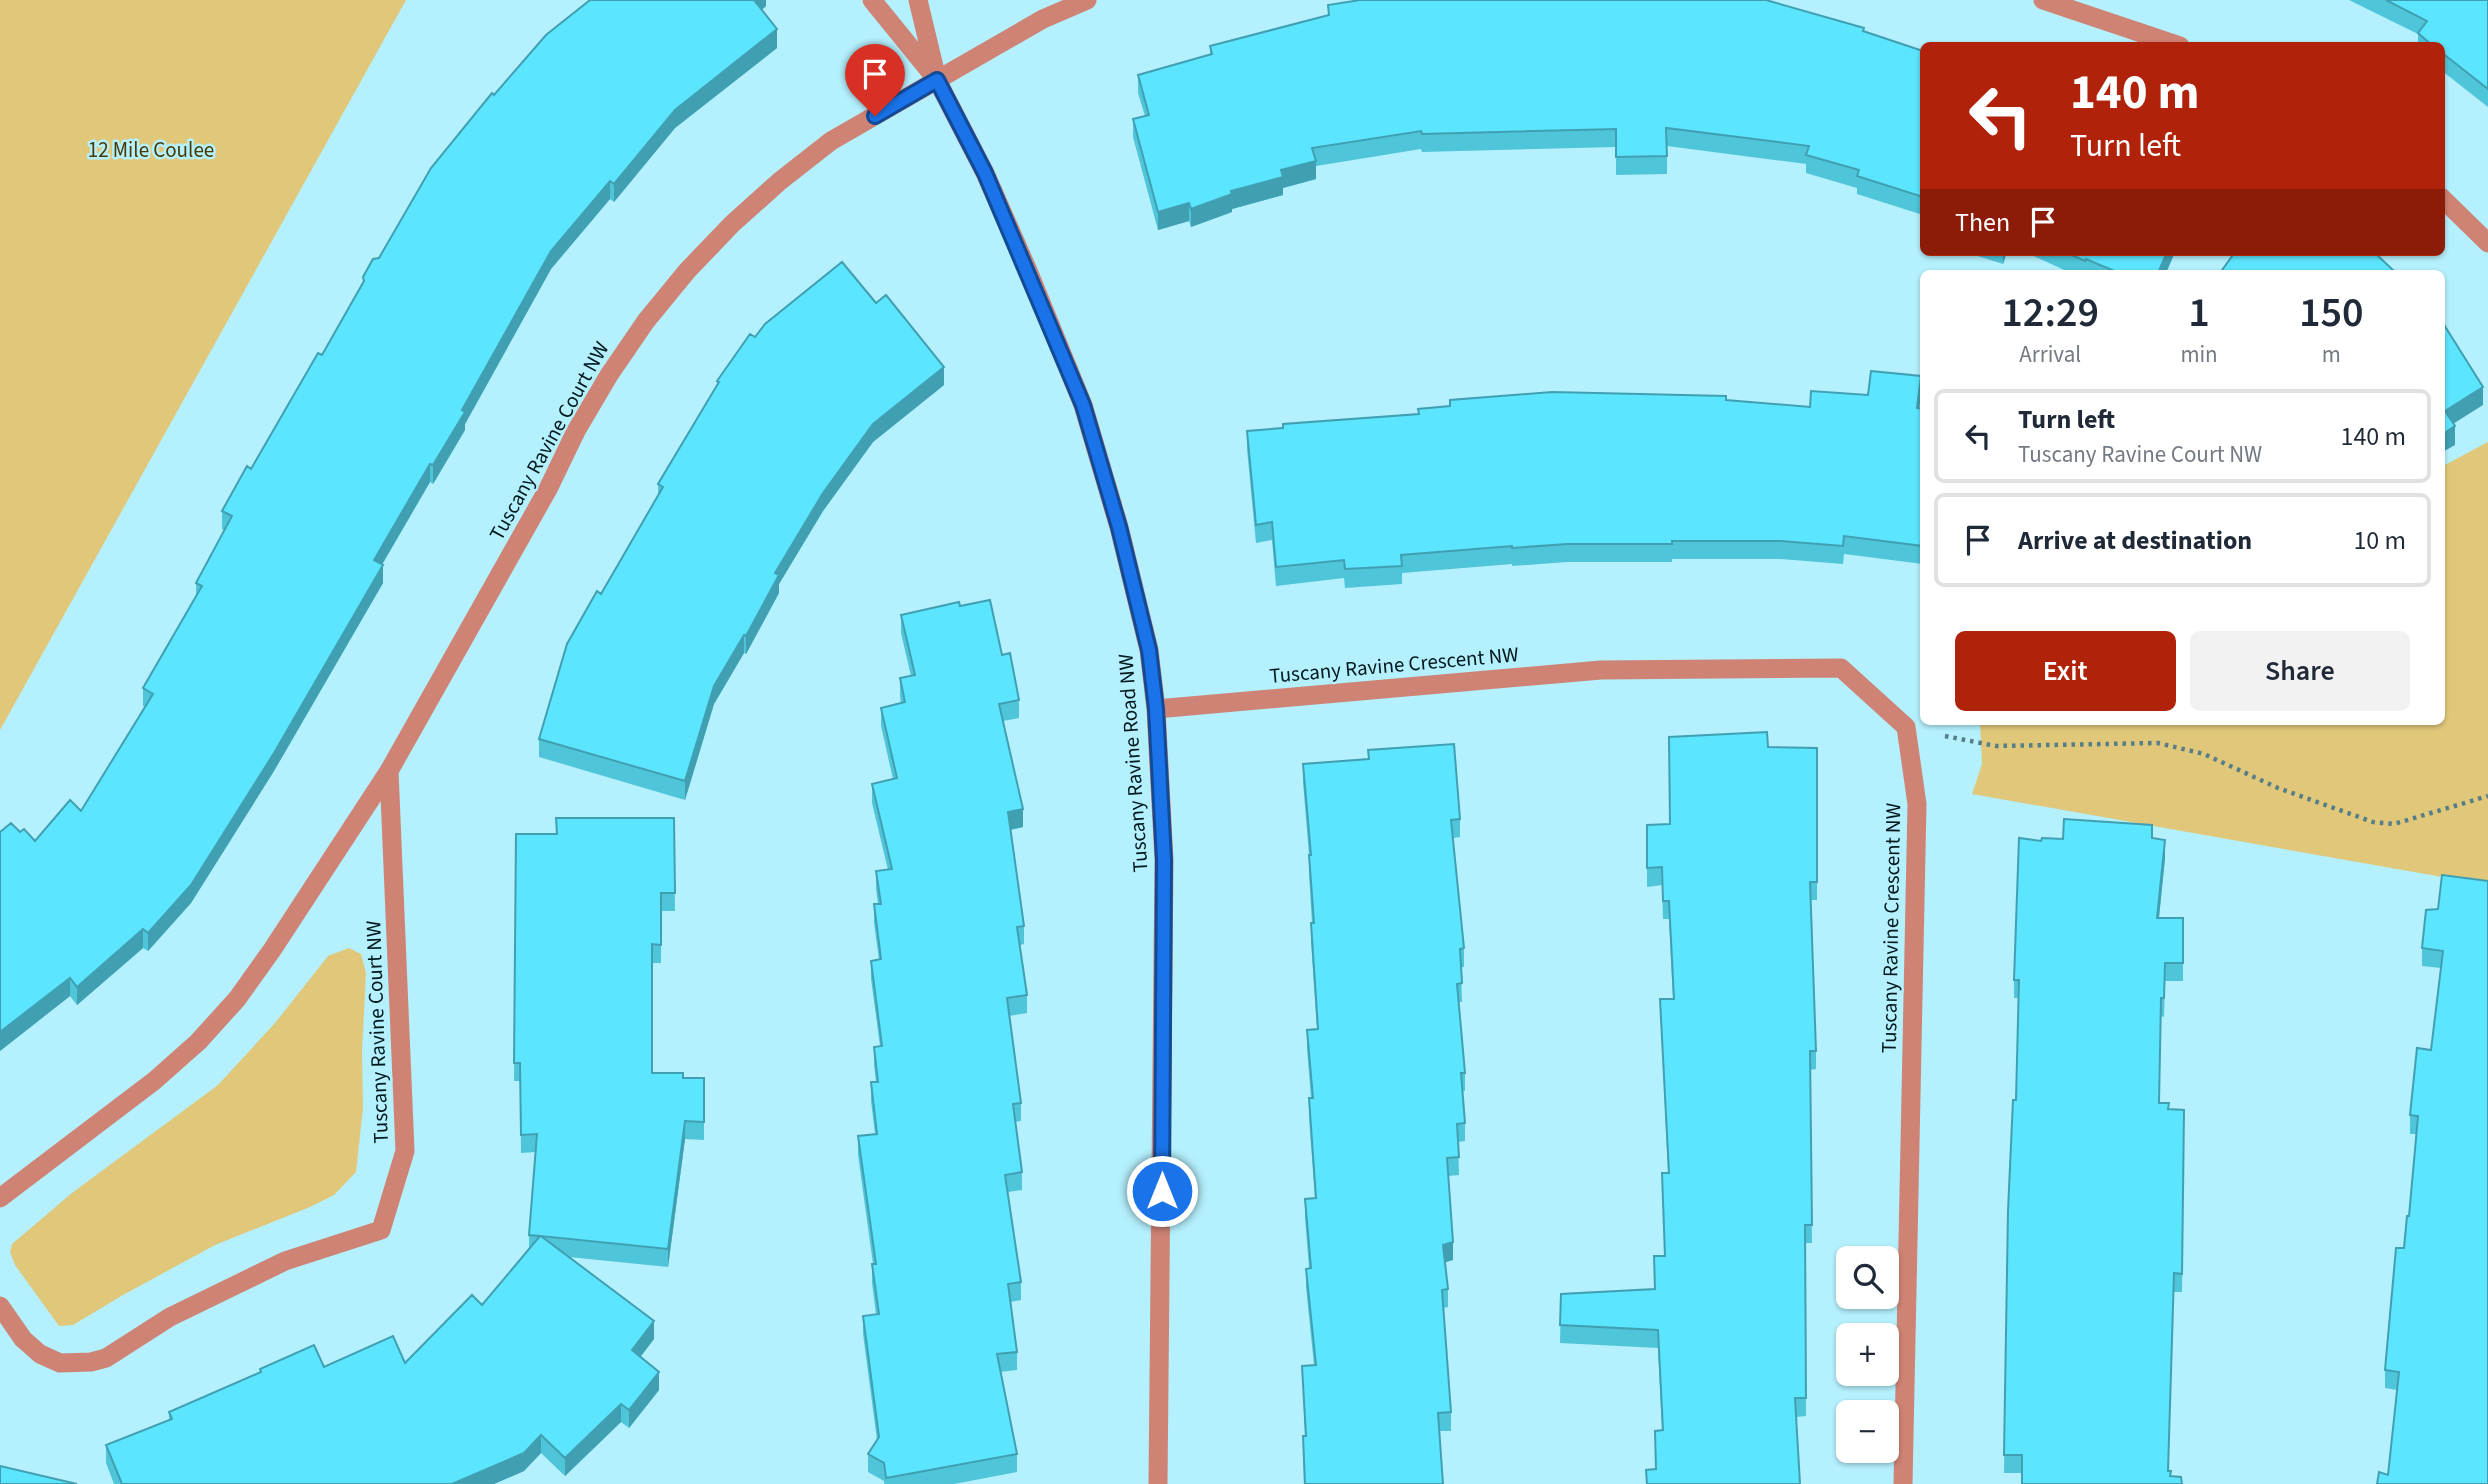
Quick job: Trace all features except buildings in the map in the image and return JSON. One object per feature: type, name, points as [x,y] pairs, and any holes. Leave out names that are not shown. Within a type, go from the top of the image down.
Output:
[{"type":"street","name":"Tuscany Ravine Road NW","points":[[872,0],[937,80],[985,173],[1083,405],[1119,527],[1149,650],[1156,709],[1164,860],[1158,1484]]},
{"type":"street","name":"Tuscany Ravine Road NW","points":[[918,0],[937,80]]},
{"type":"street","name":"Tuscany Ravine Court NW","points":[[0,1198],[105,1115],[154,1081],[198,1042],[237,999],[389,771],[609,375],[646,321],[687,271],[732,224],[780,181],[831,141],[1043,19],[1087,0]]},
{"type":"street","points":[[2043,0],[2168,42]]},
{"type":"street","points":[[2445,201],[2488,243]]},
{"type":"street","name":"Tuscany Ravine Crescent NW","points":[[1156,709],[1601,670],[1841,668],[1906,727],[1917,804],[1903,1484]]},
{"type":"street","name":"Tuscany Ravine Court NW","points":[[0,1307],[23,1339],[40,1354],[60,1363],[91,1362],[106,1358],[170,1317],[285,1261],[381,1230],[405,1151],[389,771]]},
{"type":"path","points":[[1906,727],[1996,746],[2158,743],[2204,754],[2278,788],[2373,822],[2394,824],[2488,796]]},
{"type":"green space","name":"12 Mile Coulee","points":[[0,0],[406,0],[0,730]]},
{"type":"green space","points":[[2488,442],[2488,885],[1972,794],[1982,764],[1980,725],[2445,725],[2445,465]]},
{"type":"green space","points":[[349,948],[361,954],[366,973],[362,1052],[363,1108],[356,1172],[334,1195],[215,1245],[73,1325],[59,1326],[15,1265],[10,1252],[12,1244],[72,1193],[218,1085],[275,1023],[328,956]]},
{"type":"route","points":[[875,116],[937,80],[985,173],[1083,405],[1119,527],[1149,650],[1156,709],[1164,860],[1162,1191]]}]
